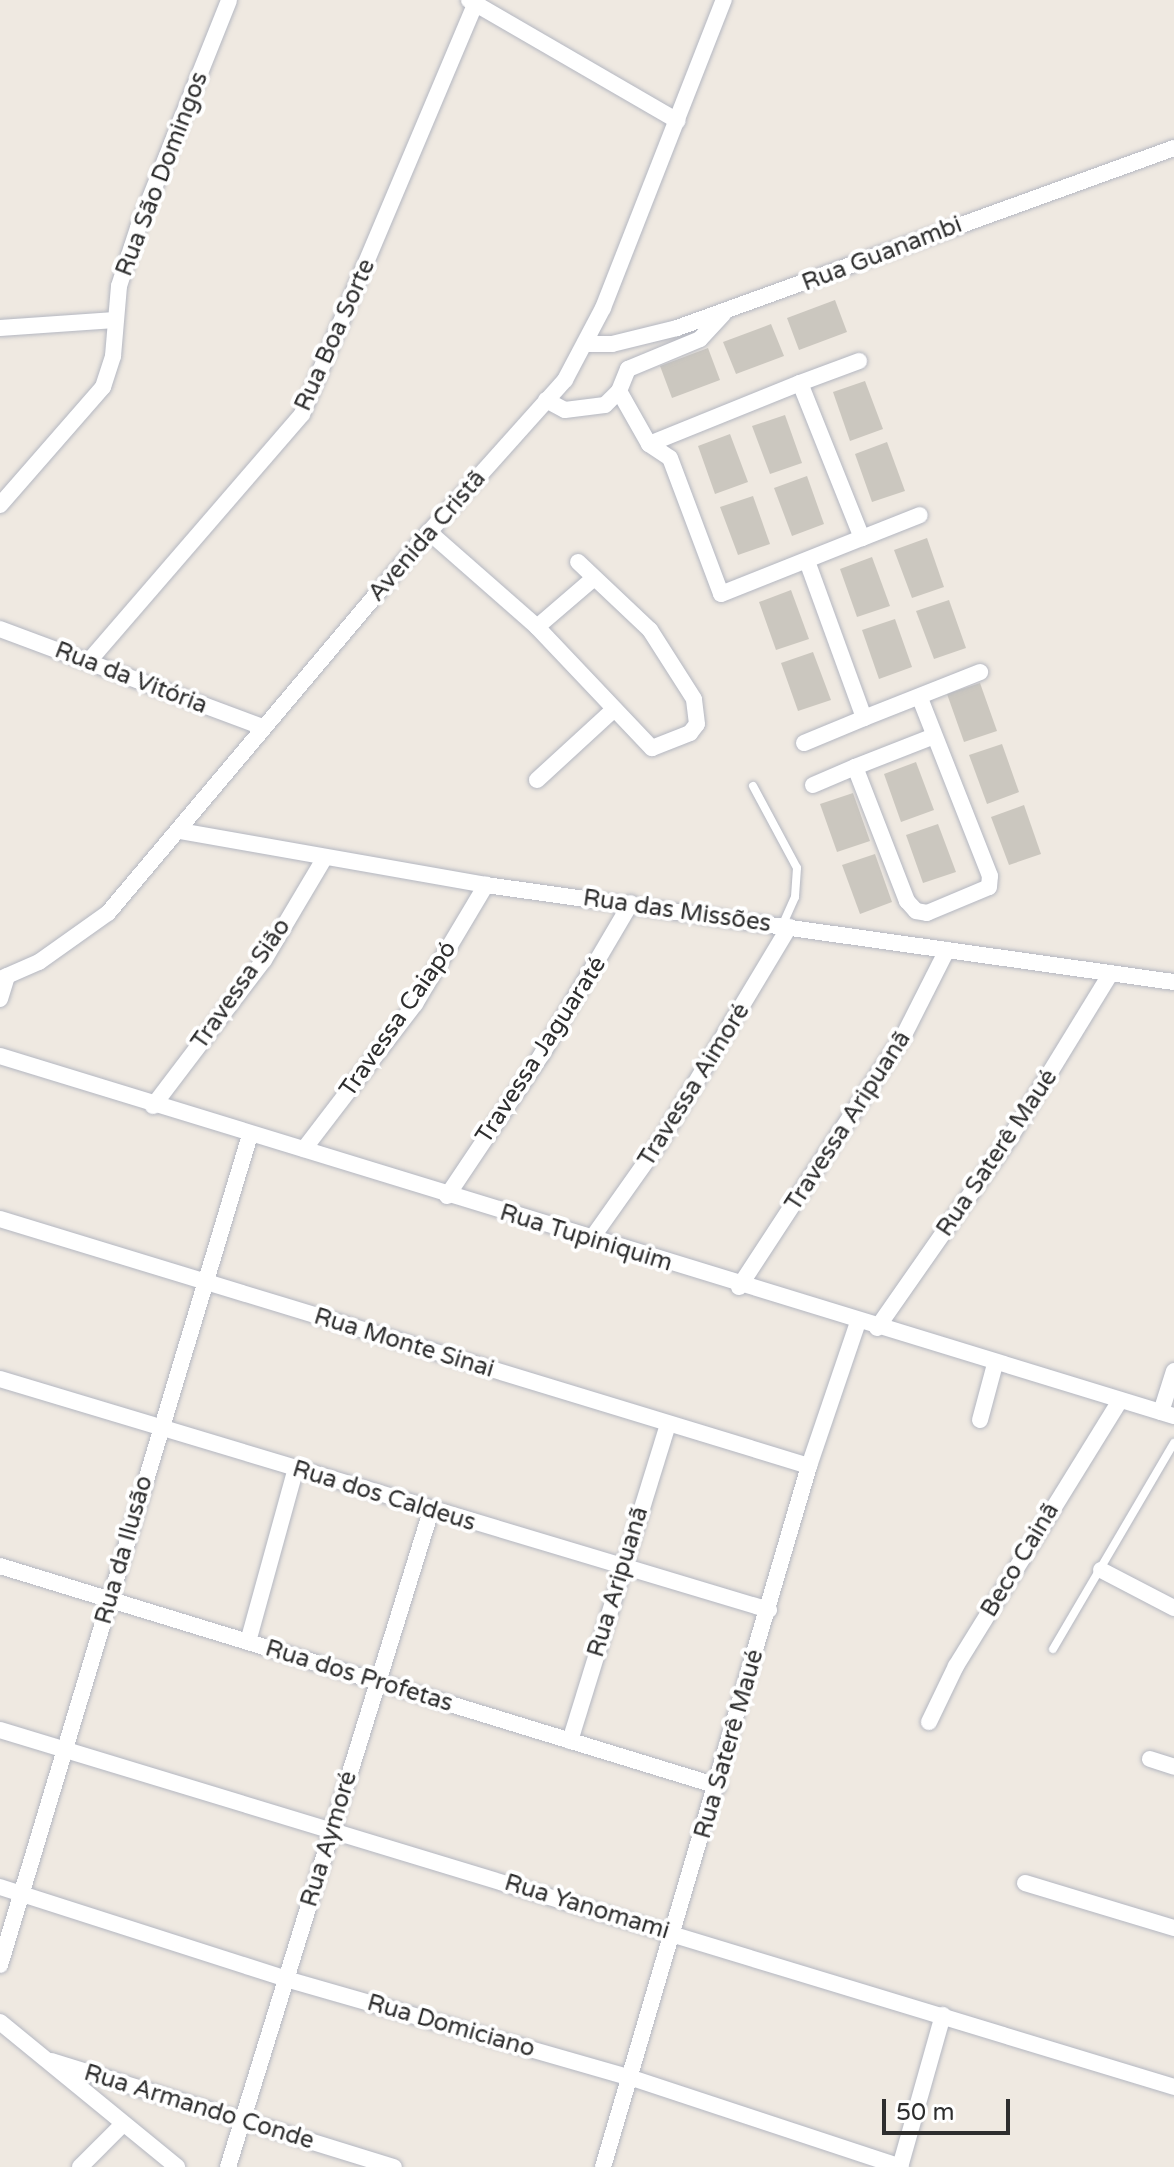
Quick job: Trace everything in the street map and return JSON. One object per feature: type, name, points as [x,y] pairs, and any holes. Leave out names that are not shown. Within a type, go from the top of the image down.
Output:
[{"type":"street","name":"Rua São Domingos","points":[[0,505],[103,387],[113,356],[119,286],[138,228],[229,0]]},
{"type":"street","name":"Avenida Cristã","points":[[4,978],[51,955],[108,913],[180,831],[262,727],[546,400],[587,344],[724,0]]},
{"type":"street","points":[[474,1],[678,121]]},
{"type":"street","name":"Rua Boa Sorte","points":[[89,661],[302,414],[474,1]]},
{"type":"street","name":"Rua Guanambi","points":[[587,344],[612,344],[724,312],[1014,202],[1174,148]]},
{"type":"street","points":[[546,400],[565,410],[605,405],[619,391],[628,369],[700,339],[724,312]]},
{"type":"street","points":[[0,328],[115,320]]},
{"type":"street","points":[[649,444],[859,361]]},
{"type":"street","points":[[800,383],[862,538]]},
{"type":"street","points":[[619,391],[649,444],[670,458],[721,594],[920,515]]},
{"type":"street","points":[[429,532],[537,627],[652,748],[662,747],[690,733],[698,712],[650,630],[578,562]]},
{"type":"street","points":[[807,561],[864,718]]},
{"type":"street","points":[[537,627],[594,578]]},
{"type":"street","name":"Rua da Vitória","points":[[0,629],[262,727]]},
{"type":"street","points":[[804,743],[980,672]]},
{"type":"street","points":[[855,767],[907,901],[916,911],[927,913],[979,894],[989,887],[990,876],[920,698]]},
{"type":"street","points":[[537,780],[613,710]]},
{"type":"street","points":[[813,785],[934,736]]},
{"type":"street","name":"Rua das Missões","points":[[180,831],[324,859],[486,885],[631,903],[1174,982]]},
{"type":"street","name":"Travessa Sião","points":[[153,1106],[264,960],[324,859]]},
{"type":"street","name":"Travessa Caiapó","points":[[304,1149],[415,1004],[486,885]]},
{"type":"street","name":"Travessa Jaguaraté","points":[[447,1196],[542,1054],[631,903]]},
{"type":"street","name":"Travessa Aimoré","points":[[592,1238],[660,1142],[786,927]]},
{"type":"street","name":"Travessa Aripuanã","points":[[739,1287],[905,1033],[947,950]]},
{"type":"street","name":"Rua Saterê Maué","points":[[877,1328],[1011,1136],[1111,973]]},
{"type":"street","points":[[0,999],[4,978]]},
{"type":"street","name":"Rua Tupiniquim","points":[[0,1056],[153,1106],[592,1238],[739,1287],[1119,1402],[1168,1414]]},
{"type":"street","name":"Rua da Ilusão","points":[[0,1965],[250,1135]]},
{"type":"street","name":"Rua Monte Sinai","points":[[0,1219],[809,1466]]},
{"type":"street","name":"Rua Saterê Maué","points":[[603,2167],[718,1786],[809,1466],[858,1322]]},
{"type":"street","points":[[980,1420],[995,1364]]},
{"type":"street","points":[[1168,1414],[1174,1371]]},
{"type":"street","name":"Rua dos Caldeus","points":[[0,1379],[621,1569],[769,1610]]},
{"type":"street","name":"Beco Cainã","points":[[929,1722],[956,1666],[1119,1402]]},
{"type":"street","name":"Rua Aripuanã","points":[[570,1741],[668,1424]]},
{"type":"street","points":[[248,1642],[296,1468]]},
{"type":"street","name":"Rua Aymoré","points":[[228,2167],[431,1511]]},
{"type":"street","name":"Rua dos Profetas","points":[[0,1566],[718,1786]]},
{"type":"street","points":[[1101,1570],[1174,1608]]},
{"type":"street","name":"Rua Yanomami","points":[[0,1730],[1174,2087]]},
{"type":"street","points":[[1150,1759],[1174,1767]]},
{"type":"street","points":[[1025,1883],[1174,1928]]},
{"type":"street","name":"Rua Domiciano","points":[[0,1887],[286,1979],[632,2078],[900,2167]]},
{"type":"street","points":[[900,2167],[943,2015]]},
{"type":"street","points":[[0,2022],[177,2167]]},
{"type":"street","name":"Rua Armando Conde","points":[[51,2061],[394,2167]]},
{"type":"street","points":[[80,2167],[123,2124]]},
{"type":"lane","points":[[753,786],[797,868],[795,897],[786,927]]},
{"type":"lane","points":[[1053,1649],[1174,1443]]},
{"type":"building","points":[[835,300],[847,332],[799,350],[787,318]]},
{"type":"building","points":[[771,324],[784,356],[736,374],[723,342]]},
{"type":"building","points":[[708,348],[720,380],[672,398],[660,366]]},
{"type":"building","points":[[865,381],[883,429],[850,441],[833,392]]},
{"type":"building","points":[[785,415],[802,463],[770,474],[752,426]]},
{"type":"building","points":[[730,434],[748,482],[715,494],[698,446]]},
{"type":"building","points":[[887,442],[905,491],[872,502],[855,454]]},
{"type":"building","points":[[807,476],[824,524],[792,536],[774,488]]},
{"type":"building","points":[[753,496],[770,544],[738,555],[720,507]]},
{"type":"building","points":[[927,538],[944,587],[912,598],[894,550]]},
{"type":"building","points":[[872,557],[890,606],[857,617],[840,569]]},
{"type":"building","points":[[791,590],[809,639],[776,650],[759,602]]},
{"type":"building","points":[[949,600],[966,648],[934,659],[916,611]]},
{"type":"building","points":[[895,619],[912,667],[879,679],[862,630]]},
{"type":"building","points":[[813,652],[831,700],[798,711],[781,663]]},
{"type":"building","points":[[980,683],[997,731],[964,742],[947,694]]},
{"type":"building","points":[[1002,744],[1019,792],[987,804],[969,755]]},
{"type":"building","points":[[916,762],[934,810],[901,822],[884,774]]},
{"type":"building","points":[[853,793],[870,841],[837,852],[820,804]]},
{"type":"building","points":[[1024,805],[1041,854],[1009,865],[991,817]]},
{"type":"building","points":[[938,824],[956,872],[923,883],[906,835]]},
{"type":"building","points":[[875,854],[892,902],[860,914],[842,865]]}]
